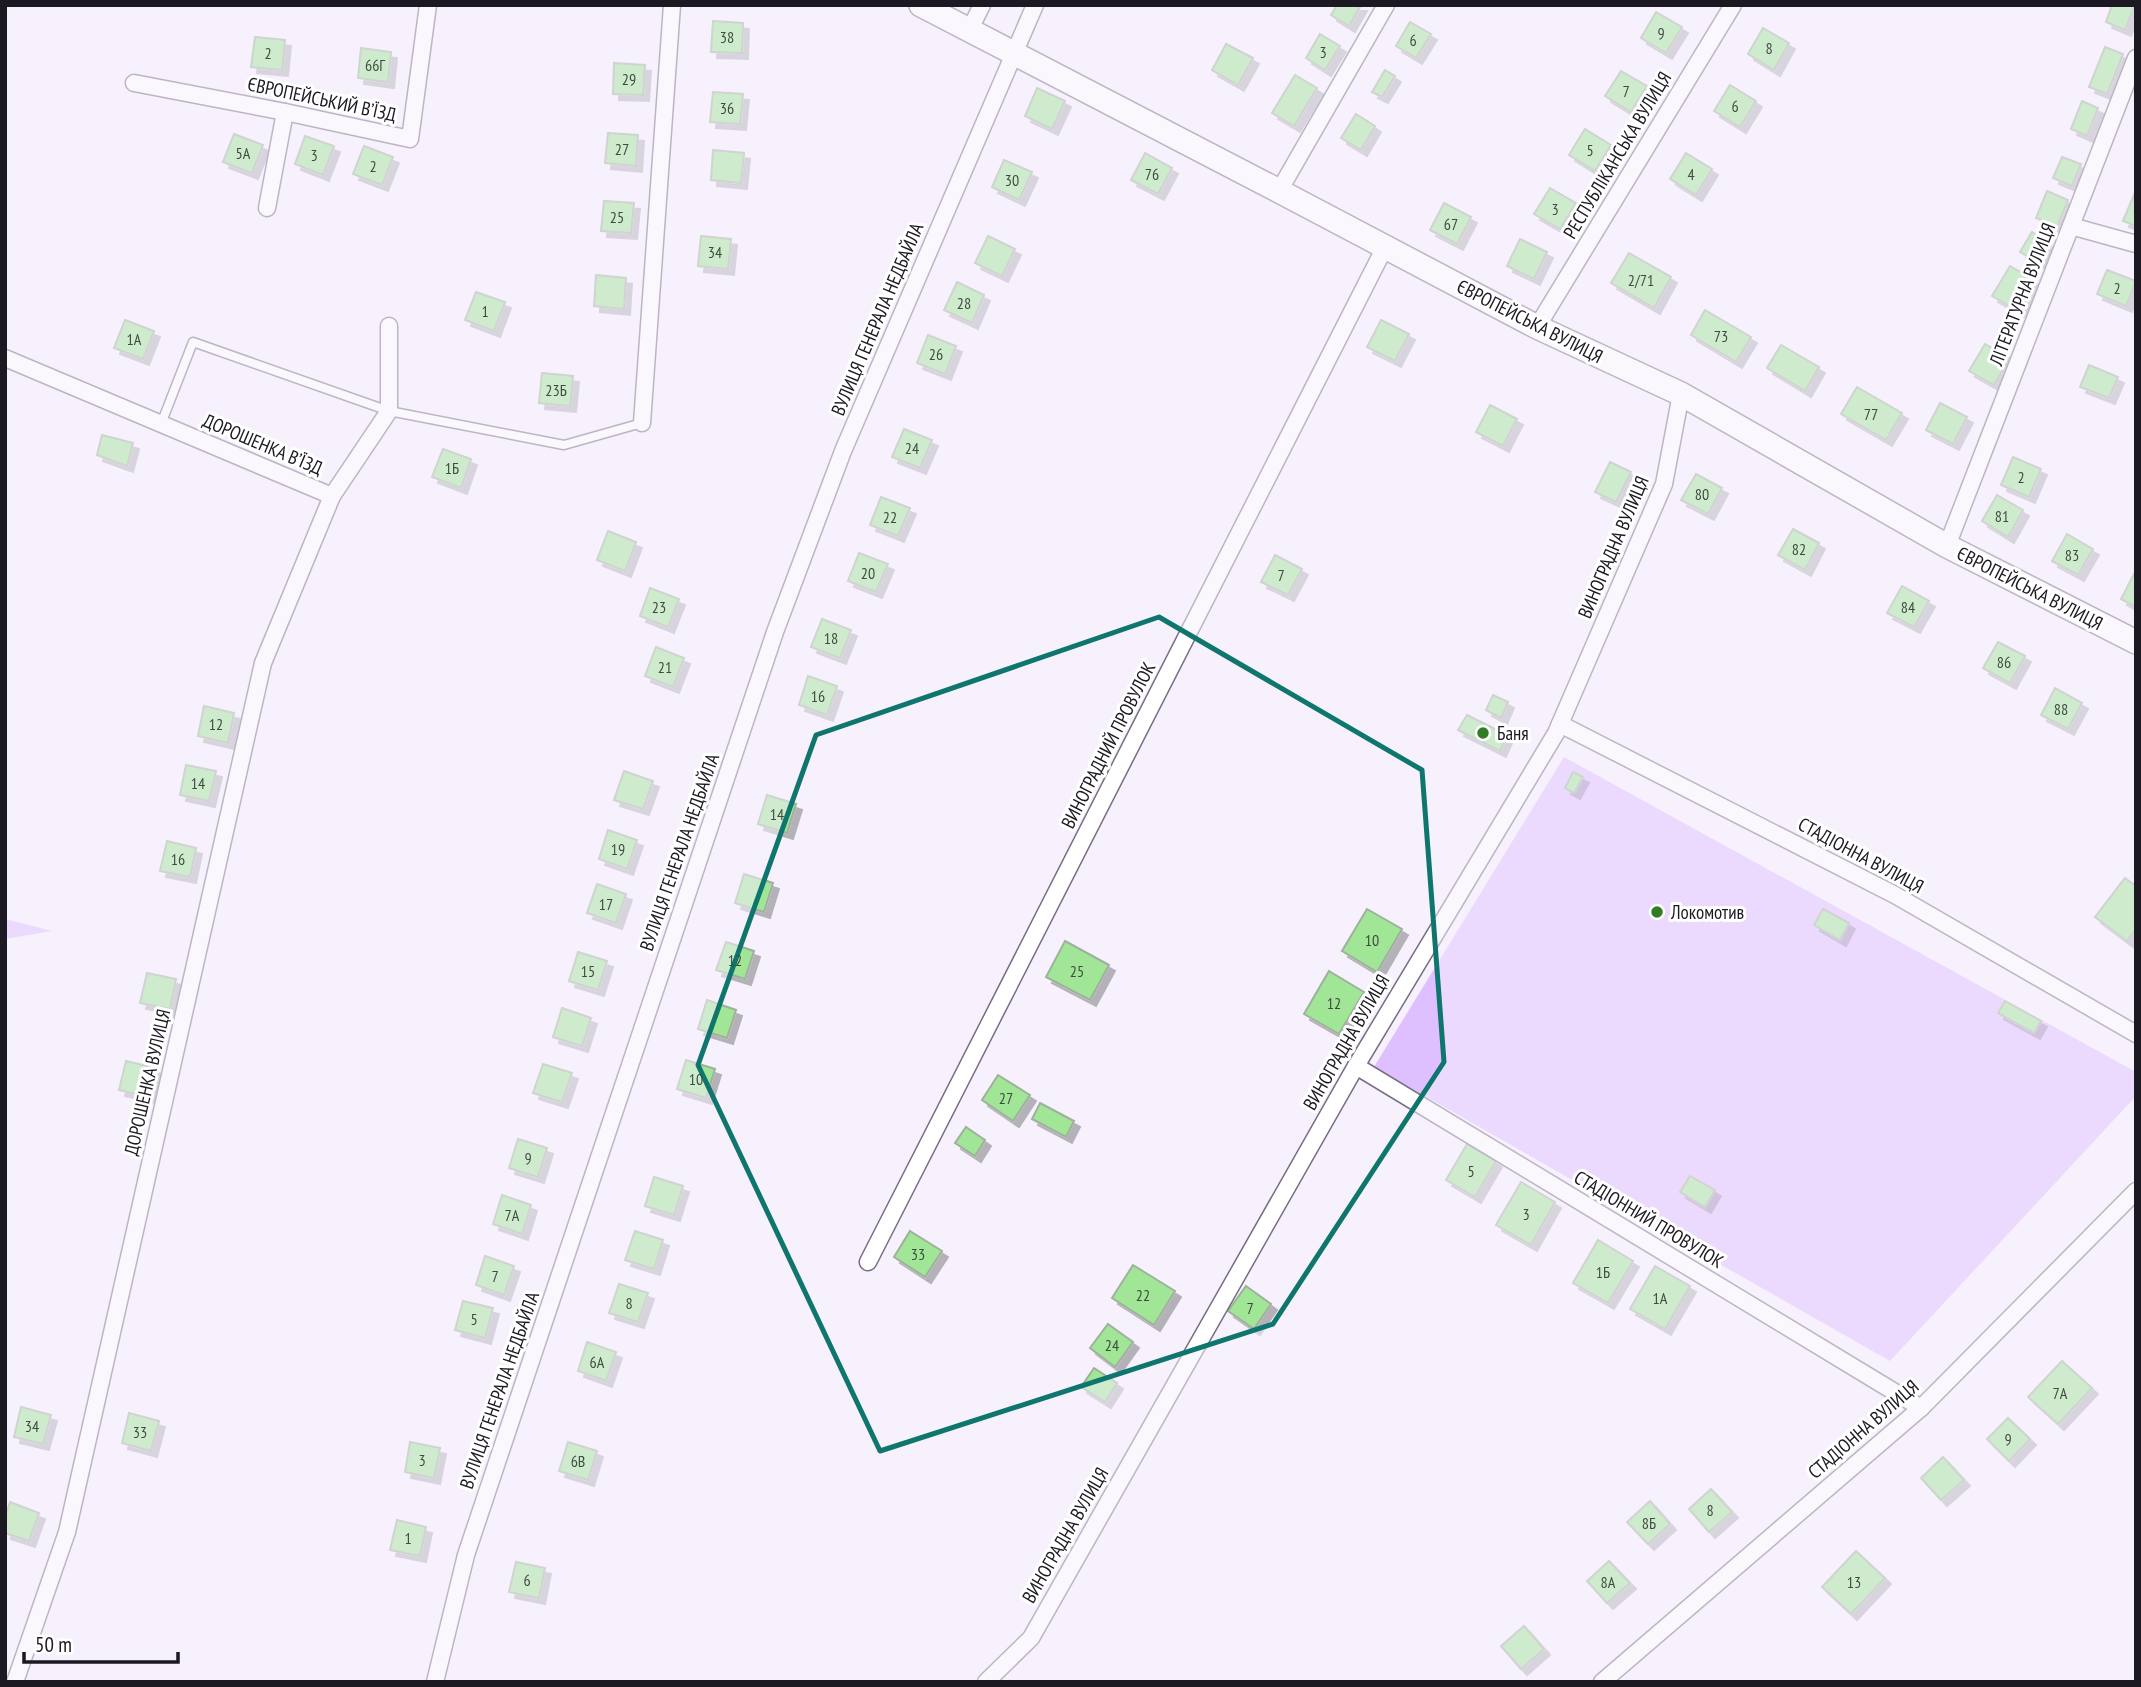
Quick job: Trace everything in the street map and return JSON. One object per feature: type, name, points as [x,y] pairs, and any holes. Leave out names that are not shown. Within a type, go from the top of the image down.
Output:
[{"type":"street","name":"ЄВРОПЕЙСЬКИЙ В’ЇЗД","points":[[134,83],[285,111],[410,139],[428,5]]},
{"type":"street","points":[[642,423],[672,5]]},
{"type":"street","name":"ЄВРОПЕЙСЬКА ВУЛИЦЯ","points":[[921,5],[1537,327],[1681,394],[1947,546],[2136,642]]},
{"type":"street","points":[[969,31],[982,5]]},
{"type":"street","name":"ВУЛИЦЯ ГЕНЕРАЛА НЕДБАЙЛА","points":[[435,1682],[466,1555],[775,632],[843,451],[1035,5]]},
{"type":"street","points":[[1279,191],[1386,5]]},
{"type":"street","name":"РЕСПУБЛІКАНСЬКА ВУЛИЦЯ","points":[[1537,327],[1732,5]]},
{"type":"street","name":"ЛІТЕРАТУРНА ВУЛИЦЯ","points":[[1947,546],[2136,58]]},
{"type":"street","points":[[267,208],[285,111]]},
{"type":"street","points":[[2071,226],[2136,244]]},
{"type":"street","name":"ВИНОГРАДНИЙ ПРОВУЛОК","points":[[868,1262],[1385,247]]},
{"type":"street","points":[[389,326],[389,411]]},
{"type":"street","name":"ДОРОШЕНКА В’ЇЗД","points":[[5,358],[332,496],[389,411]]},
{"type":"street","name":"ВИНОГРАДНА ВУЛИЦЯ","points":[[986,1682],[1031,1638],[1356,1066],[1560,724],[1664,484],[1681,394]]},
{"type":"street","name":"ДОРОШЕНКА ВУЛИЦЯ","points":[[15,1682],[67,1532],[263,663],[332,496]]},
{"type":"street","name":"СТАДІОННА ВУЛИЦЯ","points":[[1560,724],[1895,895],[2136,1034]]},
{"type":"street","name":"СТАДІОННИЙ ПРОВУЛОК","points":[[1356,1066],[1922,1408]]},
{"type":"street","name":"СТАДІОННА ВУЛИЦЯ","points":[[1602,1682],[1922,1408],[2136,1191]]},
{"type":"lane","points":[[162,424],[193,342],[389,411],[564,445],[642,423]]},
{"type":"highlighted area","points":[[1159,617],[1422,770],[1444,1062],[1273,1324],[880,1451],[698,1065],[816,735]]},
{"type":"shaded area","name":"Локомотив","points":[[1564,757],[2136,1072],[2136,1096],[1890,1361],[1374,1067]]},
{"type":"shaded area","points":[[5,919],[52,931],[5,939]]},
{"type":"building","points":[[1337,5],[1361,5],[1349,26],[1331,15]]},
{"type":"building","points":[[2112,5],[2135,5],[2125,30],[2106,22]]},
{"type":"building","points":[[1656,12],[1682,27],[1666,53],[1641,38]]},
{"type":"building","points":[[713,21],[743,23],[742,53],[711,52]]},
{"type":"building","points":[[1410,22],[1431,34],[1416,58],[1396,46]]},
{"type":"building","points":[[1763,28],[1789,43],[1774,70],[1748,54]]},
{"type":"building","points":[[1320,34],[1340,46],[1325,70],[1306,58]]},
{"type":"building","points":[[255,37],[285,40],[282,70],[251,67]]},
{"type":"building","points":[[1226,44],[1253,58],[1238,85],[1212,70]]},
{"type":"building","points":[[2105,47],[2123,54],[2107,94],[2089,87]]},
{"type":"building","points":[[361,48],[391,52],[388,82],[358,78]]},
{"type":"building","points":[[614,63],[645,65],[643,95],[613,94]]},
{"type":"building","points":[[1385,70],[1395,76],[1382,97],[1372,92]]},
{"type":"building","points":[[1621,71],[1647,86],[1631,112],[1605,96]]},
{"type":"building","points":[[1295,75],[1317,88],[1294,126],[1272,113]]},
{"type":"building","points":[[1730,85],[1756,101],[1740,127],[1714,111]]},
{"type":"building","points":[[1037,88],[1065,101],[1052,129],[1025,116]]},
{"type":"building","points":[[713,92],[743,94],[740,124],[710,122]]},
{"type":"building","points":[[2082,101],[2098,108],[2087,136],[2071,129]]},
{"type":"building","points":[[1356,114],[1375,126],[1361,150],[1341,138]]},
{"type":"building","points":[[1585,129],[1611,145],[1595,171],[1569,155]]},
{"type":"building","points":[[608,133],[638,135],[636,166],[605,163]]},
{"type":"building","points":[[234,134],[263,145],[252,173],[223,162]]},
{"type":"building","points":[[305,136],[334,146],[323,175],[295,164]]},
{"type":"building","points":[[364,146],[393,157],[382,185],[353,174]]},
{"type":"building","points":[[713,150],[744,153],[741,183],[711,180]]},
{"type":"building","points":[[1145,153],[1172,168],[1158,194],[1131,180]]},
{"type":"building","points":[[1686,153],[1712,169],[1696,195],[1670,179]]},
{"type":"building","points":[[2062,157],[2081,164],[2072,186],[2053,178]]},
{"type":"building","points":[[1004,160],[1032,172],[1019,200],[992,187]]},
{"type":"building","points":[[1550,188],[1576,203],[1560,229],[1534,214]]},
{"type":"building","points":[[2136,190],[2136,226],[2123,221]]},
{"type":"building","points":[[2047,191],[2068,200],[2057,227],[2036,218]]},
{"type":"building","points":[[604,201],[634,203],[631,233],[601,231]]},
{"type":"building","points":[[1444,203],[1471,217],[1457,244],[1430,230]]},
{"type":"building","points":[[2032,232],[2050,243],[2039,263],[2020,252]]},
{"type":"building","points":[[701,236],[731,239],[728,269],[698,266]]},
{"type":"building","points":[[988,236],[1015,249],[1002,276],[975,263]]},
{"type":"building","points":[[1520,239],[1547,252],[1534,279],[1507,266]]},
{"type":"building","points":[[1629,253],[1671,277],[1654,308],[1611,283]]},
{"type":"building","points":[[2010,266],[2036,281],[2018,311],[1992,296]]},
{"type":"building","points":[[2107,270],[2136,281],[2126,306],[2097,294]]},
{"type":"building","points":[[596,275],[626,278],[624,309],[594,306]]},
{"type":"building","points":[[957,282],[984,295],[972,323],[944,310]]},
{"type":"building","points":[[476,292],[505,302],[494,331],[465,320]]},
{"type":"building","points":[[1705,310],[1751,337],[1736,362],[1691,335]]},
{"type":"building","points":[[125,320],[154,331],[143,359],[114,348]]},
{"type":"building","points":[[1381,320],[1409,334],[1395,361],[1367,347]]},
{"type":"building","points":[[928,335],[956,346],[945,374],[917,363]]},
{"type":"building","points":[[1985,344],[2010,358],[1994,385],[1969,371]]},
{"type":"building","points":[[1781,345],[1819,367],[1805,391],[1767,368]]},
{"type":"building","points":[[2089,365],[2118,377],[2109,398],[2080,387]]},
{"type":"building","points":[[542,373],[573,376],[570,406],[539,403]]},
{"type":"building","points":[[1857,387],[1902,413],[1886,440],[1841,414]]},
{"type":"building","points":[[1940,403],[1967,417],[1953,444],[1926,430]]},
{"type":"building","points":[[1490,405],[1517,419],[1503,446],[1476,432]]},
{"type":"building","points":[[904,429],[932,440],[920,468],[892,457]]},
{"type":"building","points":[[102,435],[133,443],[127,466],[97,455]]},
{"type":"building","points":[[443,449],[471,459],[461,488],[432,477]]},
{"type":"building","points":[[2013,457],[2041,469],[2029,497],[2001,485]]},
{"type":"building","points":[[1610,462],[1631,472],[1616,502],[1595,492]]},
{"type":"building","points":[[1696,474],[1722,488],[1708,514],[1681,500]]},
{"type":"building","points":[[1997,495],[2023,510],[2008,537],[1982,521]]},
{"type":"building","points":[[881,497],[910,508],[898,536],[870,525]]},
{"type":"building","points":[[1793,529],[1819,543],[1805,570],[1778,555]]},
{"type":"building","points":[[608,531],[636,542],[625,571],[597,560]]},
{"type":"building","points":[[2067,534],[2093,549],[2078,575],[2052,561]]},
{"type":"building","points":[[859,553],[888,564],[876,592],[848,581]]},
{"type":"building","points":[[1275,555],[1302,569],[1288,595],[1261,582]]},
{"type":"building","points":[[2136,572],[2136,607],[2121,599]]},
{"type":"building","points":[[1902,586],[1929,601],[1914,627],[1887,613]]},
{"type":"building","points":[[650,588],[679,599],[668,627],[640,616]]},
{"type":"building","points":[[822,619],[851,630],[840,658],[811,647]]},
{"type":"building","points":[[1998,642],[2025,656],[2010,683],[1983,668]]},
{"type":"building","points":[[656,647],[684,658],[673,687],[645,676]]},
{"type":"building","points":[[808,676],[837,686],[827,715],[799,705]]},
{"type":"building","points":[[2055,688],[2082,703],[2068,729],[2041,715]]},
{"type":"building","points":[[1493,695],[1508,702],[1501,718],[1486,710]]},
{"type":"building","points":[[204,706],[234,713],[228,743],[198,736]]},
{"type":"building","name":"Баня","points":[[1467,715],[1507,735],[1500,751],[1458,730]]},
{"type":"building","points":[[186,765],[216,771],[209,801],[180,795]]},
{"type":"building","points":[[624,771],[653,781],[643,809],[614,800]]},
{"type":"building","points":[[1573,772],[1583,777],[1574,793],[1565,788]]},
{"type":"building","points":[[767,795],[796,804],[787,833],[758,824]]},
{"type":"building","points":[[608,830],[637,840],[627,869],[599,859]]},
{"type":"building","points":[[167,841],[196,848],[190,877],[160,871]]},
{"type":"building","points":[[744,874],[773,883],[764,912],[735,903]]},
{"type":"building","points":[[2125,878],[2136,886],[2136,930],[2127,941],[2095,917]]},
{"type":"building","points":[[597,884],[626,894],[616,923],[587,913]]},
{"type":"building","points":[[1367,909],[1402,929],[1377,972],[1342,951]]},
{"type":"building","points":[[1823,909],[1849,923],[1840,940],[1814,925]]},
{"type":"building","points":[[1065,941],[1109,965],[1090,1000],[1046,977]]},
{"type":"building","points":[[726,942],[754,951],[745,979],[716,970]]},
{"type":"building","points":[[578,952],[607,961],[598,990],[569,981]]},
{"type":"building","points":[[1329,971],[1364,992],[1339,1034],[1304,1014]]},
{"type":"building","points":[[147,973],[176,979],[170,1009],[140,1003]]},
{"type":"building","points":[[707,1000],[736,1010],[727,1038],[698,1029]]},
{"type":"building","points":[[2005,1001],[2041,1021],[2034,1033],[1998,1013]]},
{"type":"building","points":[[562,1008],[591,1018],[582,1046],[553,1037]]},
{"type":"building","points":[[686,1060],[715,1069],[706,1098],[677,1089]]},
{"type":"building","points":[[126,1061],[156,1068],[149,1097],[119,1090]]},
{"type":"building","points":[[543,1064],[572,1073],[562,1102],[533,1093]]},
{"type":"building","points":[[998,1075],[1030,1095],[1013,1121],[982,1100]]},
{"type":"building","points":[[1040,1103],[1074,1121],[1066,1137],[1032,1119]]},
{"type":"building","points":[[966,1127],[985,1140],[975,1156],[955,1143]]},
{"type":"building","points":[[518,1139],[547,1148],[538,1177],[509,1168]]},
{"type":"building","points":[[1467,1144],[1496,1161],[1475,1197],[1446,1180]]},
{"type":"building","points":[[1690,1176],[1715,1190],[1705,1207],[1680,1192]]},
{"type":"building","points":[[654,1177],[683,1186],[674,1215],[645,1206]]},
{"type":"building","points":[[1521,1182],[1555,1202],[1531,1245],[1496,1225]]},
{"type":"building","points":[[502,1195],[531,1205],[522,1234],[493,1224]]},
{"type":"building","points":[[635,1231],[663,1240],[654,1269],[625,1260]]},
{"type":"building","points":[[910,1231],[942,1251],[925,1277],[894,1257]]},
{"type":"building","points":[[1598,1240],[1633,1261],[1608,1303],[1573,1283]]},
{"type":"building","points":[[485,1256],[514,1266],[504,1295],[476,1285]]},
{"type":"building","points":[[1133,1265],[1175,1291],[1154,1325],[1112,1298]]},
{"type":"building","points":[[1655,1266],[1690,1286],[1665,1329],[1630,1309]]},
{"type":"building","points":[[619,1284],[648,1293],[638,1322],[609,1313]]},
{"type":"building","points":[[1246,1286],[1271,1304],[1254,1329],[1228,1311]]},
{"type":"building","points":[[463,1301],[493,1308],[485,1338],[455,1330]]},
{"type":"building","points":[[1108,1324],[1133,1342],[1115,1367],[1090,1348]]},
{"type":"building","points":[[587,1342],[616,1352],[606,1381],[578,1371]]},
{"type":"building","points":[[2062,1361],[2092,1388],[2058,1424],[2028,1397]]},
{"type":"building","points":[[1094,1368],[1117,1383],[1105,1402],[1081,1387]]},
{"type":"building","points":[[21,1407],[51,1415],[43,1444],[14,1437]]},
{"type":"building","points":[[129,1413],[159,1421],[151,1451],[122,1443]]},
{"type":"building","points":[[2008,1418],[2030,1439],[2009,1461],[1987,1439]]},
{"type":"building","points":[[410,1442],[440,1448],[434,1478],[405,1472]]},
{"type":"building","points":[[568,1442],[597,1451],[588,1480],[559,1471]]},
{"type":"building","points":[[1943,1457],[1964,1480],[1941,1500],[1921,1478]]},
{"type":"building","points":[[1711,1489],[1732,1512],[1709,1532],[1689,1509]]},
{"type":"building","points":[[1650,1501],[1670,1524],[1648,1544],[1627,1522]]},
{"type":"building","points":[[10,1502],[39,1513],[29,1541],[5,1533],[5,1517]]},
{"type":"building","points":[[397,1520],[426,1527],[420,1556],[390,1550]]},
{"type":"building","points":[[1856,1551],[1885,1578],[1851,1614],[1822,1587]]},
{"type":"building","points":[[1609,1561],[1630,1583],[1607,1603],[1587,1581]]},
{"type":"building","points":[[516,1562],[545,1568],[539,1598],[509,1592]]},
{"type":"building","points":[[1524,1626],[1544,1649],[1521,1669],[1501,1646]]},
{"type":"place","name":"Баня","points":[[1483,733]]},
{"type":"place","name":"Локомотив","points":[[1657,912]]}]
